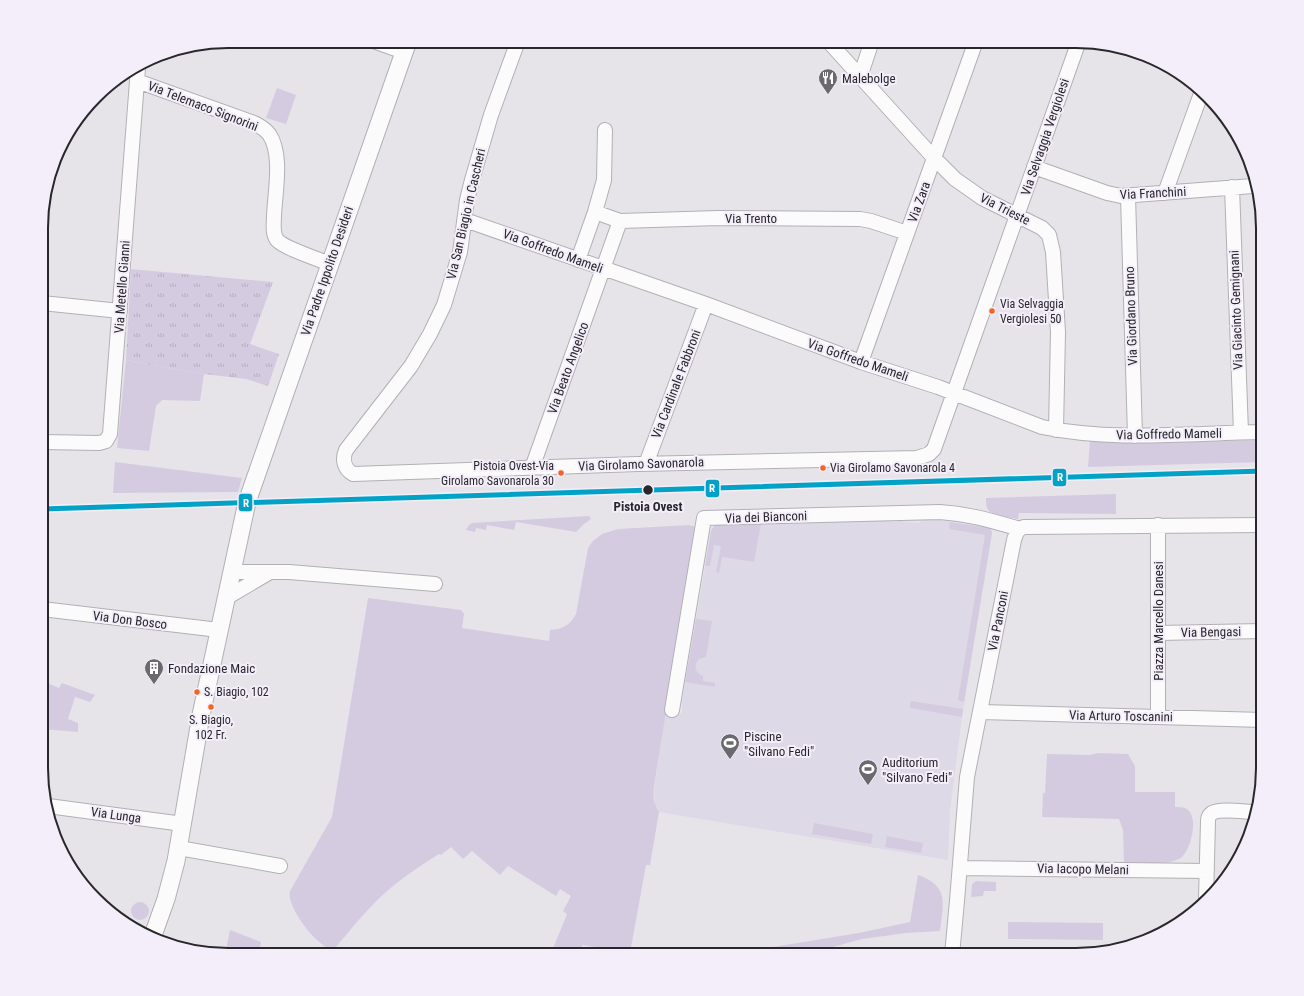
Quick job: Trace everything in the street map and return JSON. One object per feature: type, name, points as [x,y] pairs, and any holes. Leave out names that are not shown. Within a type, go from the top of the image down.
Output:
[{"type":"street","name":"Via Padre Ippolito Desideri","points":[[154,932],[166,899],[179,848],[201,715],[247,502],[406,48]]},
{"type":"street","name":"Via San Biagio in Cascheri","points":[[356,474],[351,473],[346,468],[344,461],[345,453],[350,443],[400,382],[422,349],[444,305],[462,243],[469,189],[483,142],[516,48]]},
{"type":"street","name":"Via Trieste","points":[[834,48],[934,158],[955,179],[972,192],[1046,231],[1049,235],[1052,245],[1058,332],[1056,430]]},
{"type":"street","points":[[860,77],[870,48]]},
{"type":"street","name":"Via Zara","points":[[861,362],[973,48]]},
{"type":"street","name":"Via Selvaggia Vergiolesi","points":[[926,456],[934,449],[1076,48]]},
{"type":"street","name":"Via Telemaco Signorini","points":[[137,75],[254,123],[265,130],[272,140],[276,157],[277,179],[274,227],[275,237],[282,244],[330,264]]},
{"type":"street","name":"Via Metello Gianni","points":[[48,442],[99,443],[106,441],[109,438],[111,430],[137,75]]},
{"type":"street","points":[[1165,193],[1200,98]]},
{"type":"street","points":[[578,260],[595,212],[605,175],[605,130]]},
{"type":"street","name":"Via Franchini","points":[[1034,167],[1107,193],[1128,196],[1251,186]]},
{"type":"street","name":"Via Giacinto Gemignani","points":[[1232,187],[1241,432]]},
{"type":"street","name":"Via Giordano Bruno","points":[[1128,196],[1135,436]]},
{"type":"street","name":"Via Trento","points":[[595,212],[620,221],[718,218],[860,219],[871,221],[907,233]]},
{"type":"street","name":"Via Goffredo Mameli","points":[[465,220],[706,304],[861,362],[953,393],[1030,423],[1056,430],[1135,436],[1256,432]]},
{"type":"street","name":"Via Beato Angelico","points":[[532,468],[620,221]]},
{"type":"street","points":[[48,304],[120,311]]},
{"type":"street","name":"Via Cardinale Fabbroni","points":[[646,464],[706,304]]},
{"type":"street","name":"Via Girolamo Savonarola","points":[[356,474],[646,464],[917,458],[926,456]]},
{"type":"street","name":"Via dei Bianconi","points":[[672,710],[704,518],[940,512],[959,513],[1020,528]]},
{"type":"street","points":[[1020,528],[1158,525],[1256,525]]},
{"type":"street","name":"Piazza Marcello Danesi","points":[[1158,525],[1158,716]]},
{"type":"street","name":"Via Panconi","points":[[953,948],[967,777],[1014,540],[1020,528]]},
{"type":"street","points":[[231,572],[272,572],[344,576],[436,584]]},
{"type":"street","points":[[226,598],[272,572]]},
{"type":"street","name":"Via Don Bosco","points":[[48,610],[219,630]]},
{"type":"street","name":"Via Bengasi","points":[[1158,633],[1256,631]]},
{"type":"street","name":"Via Arturo Toscanini","points":[[980,712],[1256,720]]},
{"type":"street","name":"Via Lunga","points":[[52,807],[183,824]]},
{"type":"street","points":[[1206,892],[1209,816],[1212,813],[1220,811],[1251,812]]},
{"type":"street","points":[[179,848],[280,866]]},
{"type":"street","name":"Via Iacopo Melani","points":[[960,868],[1207,871]]},
{"type":"shaded area","points":[[922,517],[989,528],[991,529],[992,533],[962,717],[950,811],[948,860],[659,812],[655,807],[654,789],[666,711],[682,714],[682,701],[711,531],[714,526],[882,519],[896,522],[897,519],[903,520],[903,522],[920,523]]},
{"type":"green space","points":[[277,88],[296,95],[286,124],[266,118]]},
{"type":"green space","points":[[131,269],[273,282],[250,344],[279,354],[268,386],[246,379],[204,374],[126,360]]},
{"type":"green space","points":[[126,360],[204,374],[200,401],[162,400],[156,406],[149,451],[117,448]]},
{"type":"green space","points":[[1256,440],[1256,462],[1088,467],[1090,441],[1155,443]]},
{"type":"green space","points":[[115,462],[242,478],[238,492],[113,493]]},
{"type":"green space","points":[[1116,494],[1116,514],[1019,513],[1018,519],[990,512],[987,509],[986,502],[986,498]]},
{"type":"green space","points":[[589,516],[591,519],[576,532],[516,522],[514,530],[487,525],[486,530],[476,528],[475,532],[466,530],[472,523]]},
{"type":"green space","points":[[950,522],[990,528],[992,533],[964,702],[958,700],[985,535],[949,529]]},
{"type":"green space","points":[[761,523],[754,562],[722,557],[719,573],[716,572],[721,546],[714,545],[710,566],[705,566],[711,531],[714,526]]},
{"type":"green space","points":[[689,525],[696,527],[654,786],[654,799],[659,812],[650,865],[646,865],[631,948],[601,948],[583,945],[581,948],[554,948],[567,914],[563,911],[571,896],[560,889],[556,896],[508,866],[500,875],[472,851],[463,859],[451,847],[441,855],[439,854],[416,869],[385,893],[376,901],[335,948],[327,948],[316,939],[296,914],[291,902],[290,891],[332,817],[368,598],[461,610],[464,614],[462,628],[549,641],[550,630],[559,629],[566,626],[576,614],[588,548],[593,541],[602,534],[618,529]]},
{"type":"green space","points":[[696,619],[712,621],[706,657],[699,659],[696,664],[696,669],[698,673],[703,676],[703,681],[715,683],[715,687],[685,682]]},
{"type":"green space","points":[[48,683],[59,688],[62,683],[95,695],[90,702],[75,697],[68,719],[78,723],[78,732],[48,730]]},
{"type":"green space","points":[[911,701],[963,709],[962,717],[910,708]]},
{"type":"green space","points":[[1098,753],[1128,754],[1135,766],[1135,792],[1175,792],[1175,807],[1183,807],[1187,809],[1191,813],[1193,819],[1191,840],[1182,857],[1177,860],[1163,863],[1124,864],[1123,830],[1119,819],[1042,817],[1047,754],[1090,755]]},
{"type":"green space","points":[[814,823],[873,834],[871,844],[812,834]]},
{"type":"green space","points":[[887,836],[923,843],[921,853],[885,847]]},
{"type":"green space","points":[[918,875],[928,879],[940,891],[943,905],[940,931],[906,933],[862,939],[829,948],[767,948],[859,933],[910,922]]},
{"type":"green space","points":[[976,881],[996,882],[996,891],[984,891],[983,896],[971,897],[972,884]]},
{"type":"green space","points":[[140,902],[146,905],[149,911],[146,917],[140,920],[134,917],[131,911],[134,905]]},
{"type":"green space","points":[[1008,922],[1103,923],[1103,940],[1008,939]]},
{"type":"green space","points":[[230,930],[261,942],[260,948],[226,948]]},
{"type":"transit line","name":"R","points":[[48,509],[1256,471]]},
{"type":"place","name":"Malebolge","points":[[828,95]]},
{"type":"place","name":"Via Selvaggia Vergiolesi 50","points":[[992,311]]},
{"type":"place","name":"Via Girolamo Savonarola 4","points":[[823,468]]},
{"type":"place","name":"Pistoia Ovest-Via Girolamo Savonarola 30","points":[[561,473]]},
{"type":"place","name":"Pistoia Ovest","points":[[648,490]]},
{"type":"place","name":"Fondazione Maic","points":[[154,685]]},
{"type":"place","name":"S. Biagio, 102","points":[[197,692]]},
{"type":"place","name":"S. Biagio, 102 Fr.","points":[[211,707]]},
{"type":"place","name":"Piscine \"Silvano Fedi\"","points":[[730,760]]},
{"type":"place","name":"Auditorium \"Silvano Fedi\"","points":[[868,786]]}]
